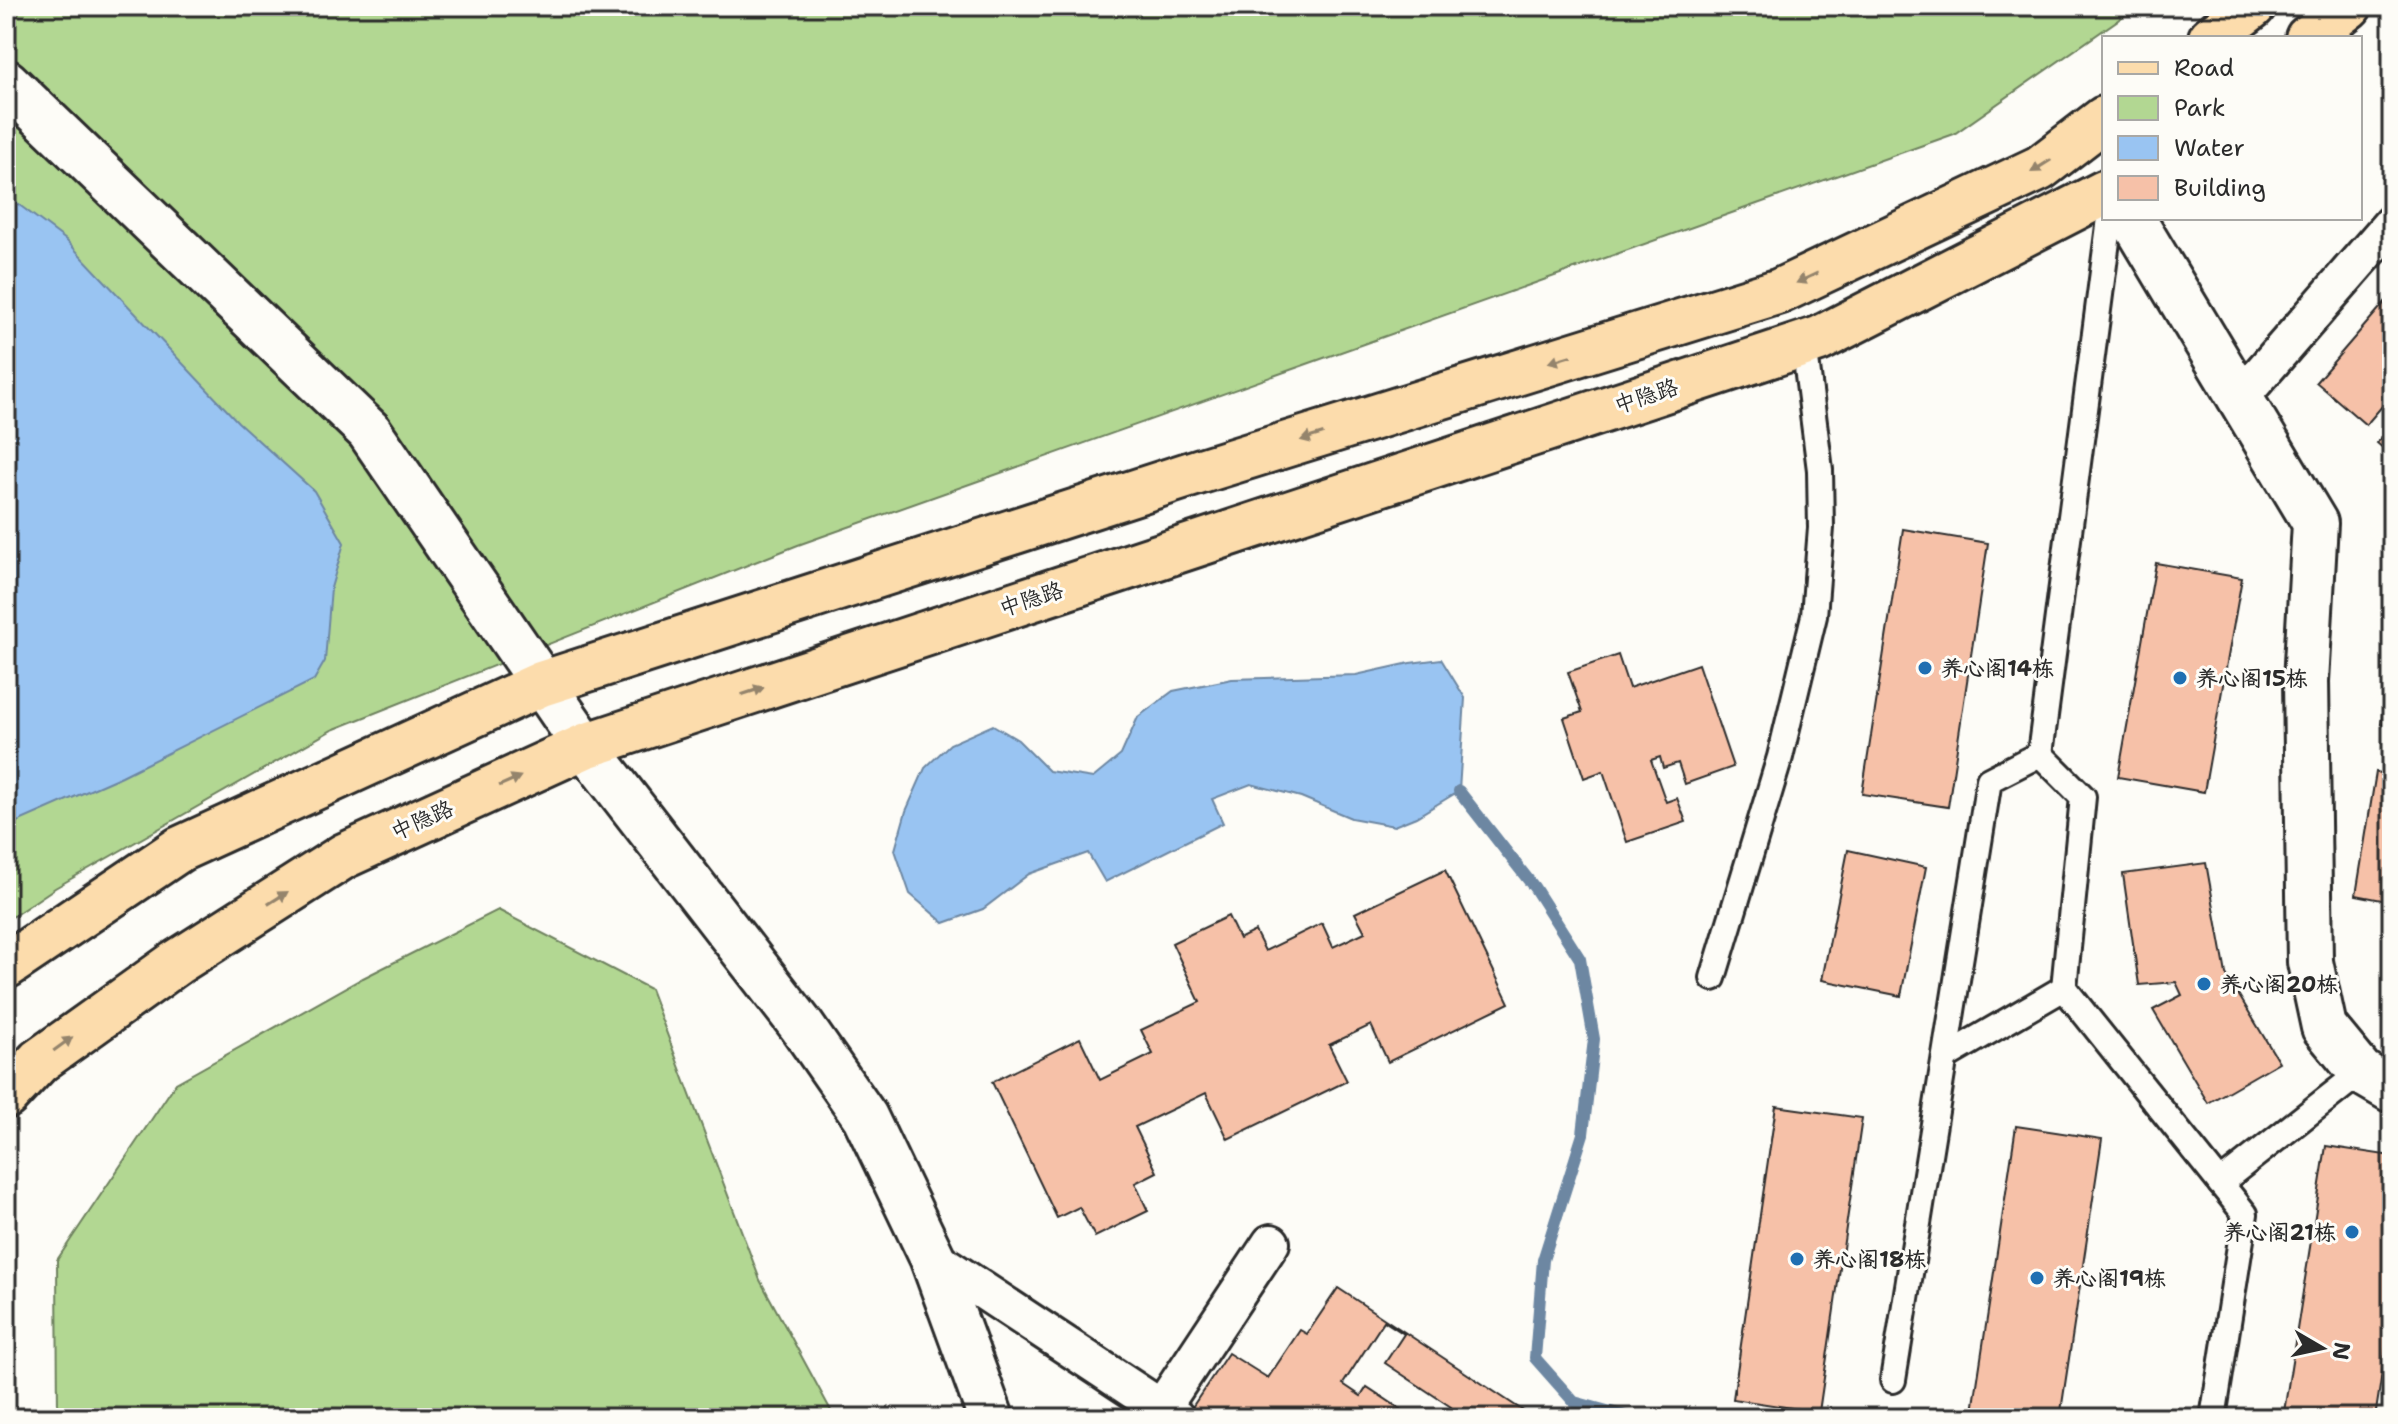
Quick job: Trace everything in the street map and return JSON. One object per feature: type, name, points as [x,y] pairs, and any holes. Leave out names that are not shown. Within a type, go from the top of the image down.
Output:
[{"type":"main road","points":[[2214,36],[2253,6]]},
{"type":"main road","points":[[2311,36],[2349,6]]},
{"type":"main road","points":[[6,966],[180,849],[541,684],[1201,471],[1780,291],[2040,168],[2102,121]]},
{"type":"main road","name":"中隐路","points":[[6,1096],[39,1061],[163,972],[344,856],[585,746],[1819,339],[2102,194]]},
{"type":"street","points":[[6,82],[369,431],[585,746],[801,1025],[865,1117],[932,1257],[991,1418]]},
{"type":"street","points":[[2133,220],[2315,523],[2306,681],[2310,962],[2324,1027],[2376,1081]]},
{"type":"street","points":[[2240,398],[2392,223]]},
{"type":"street","points":[[932,1257],[1164,1415],[1271,1243]]},
{"type":"lane","points":[[2040,754],[2110,220]]},
{"type":"lane","points":[[1713,978],[1780,757],[1814,616],[1821,528],[1820,470],[1804,344]]},
{"type":"lane","points":[[2040,754],[2083,797],[2064,988],[2245,1214],[2213,1418]]},
{"type":"lane","points":[[1893,1380],[1989,780],[2040,754]]},
{"type":"lane","points":[[1945,1057],[2064,988]]},
{"type":"lane","points":[[2220,1183],[2376,1081]]},
{"type":"green space","points":[[6,6],[2138,6],[1954,134],[798,545],[332,730],[55,888],[6,921]]},
{"type":"green space","points":[[498,910],[650,989],[760,1280],[835,1418],[58,1418],[57,1260],[176,1083],[363,978]]},
{"type":"water","points":[[10,198],[66,240],[238,422],[314,491],[344,543],[331,588],[325,661],[314,680],[122,776],[6,827],[6,200]]},
{"type":"water","points":[[1441,659],[1465,698],[1459,791],[1416,817],[1394,826],[1351,818],[1301,797],[1251,784],[1212,799],[1223,823],[1105,882],[1088,853],[1029,874],[983,909],[944,923],[910,894],[895,850],[906,811],[925,768],[950,744],[993,725],[1018,740],[1049,771],[1093,778],[1121,755],[1138,717],[1173,691],[1232,679],[1356,675]]},
{"type":"building","points":[[2392,294],[2392,401],[2389,398],[2366,425],[2316,382]]},
{"type":"building","points":[[2392,426],[2392,456],[2377,443]]},
{"type":"building","name":"养心阁14栋","points":[[1903,529],[1988,543],[1948,807],[1862,794]]},
{"type":"building","name":"养心阁15栋","points":[[2156,563],[2242,578],[2204,792],[2118,777]]},
{"type":"building","points":[[1618,655],[1629,688],[1698,664],[1733,767],[1685,784],[1678,763],[1663,768],[1660,757],[1651,760],[1666,802],[1677,798],[1686,822],[1627,842],[1603,771],[1584,778],[1564,718],[1582,712],[1568,672]]},
{"type":"building","points":[[2392,659],[2392,725],[2381,724]]},
{"type":"building","points":[[2376,772],[2392,775],[2392,902],[2356,895]]},
{"type":"building","points":[[1848,850],[1926,867],[1901,996],[1822,980]]},
{"type":"building","name":"养心阁20栋","points":[[2206,863],[2226,974],[2279,1062],[2208,1103],[2153,1010],[2182,995],[2176,982],[2139,985],[2123,874]]},
{"type":"building","points":[[1445,870],[1509,1003],[1388,1062],[1371,1025],[1329,1045],[1347,1081],[1228,1139],[1206,1093],[1135,1127],[1157,1172],[1135,1183],[1148,1211],[1095,1237],[1079,1207],[1057,1218],[992,1082],[1080,1038],[1100,1080],[1153,1054],[1141,1030],[1200,1002],[1172,943],[1228,916],[1239,939],[1255,931],[1265,951],[1322,923],[1333,947],[1365,932],[1355,913]]},
{"type":"building","name":"养心阁18栋","points":[[1776,1106],[1862,1118],[1819,1412],[1733,1399]]},
{"type":"building","name":"养心阁19栋","points":[[2016,1126],[2102,1139],[2060,1418],[1972,1418]]},
{"type":"building","name":"养心阁21栋","points":[[2326,1146],[2392,1156],[2392,1309],[2375,1418],[2283,1418]]},
{"type":"building","points":[[1338,1288],[1534,1418],[1444,1418],[1451,1407],[1385,1363],[1404,1334],[1384,1321],[1343,1384],[1361,1396],[1367,1387],[1414,1418],[1224,1418],[1218,1414],[1215,1418],[1185,1418],[1228,1353],[1268,1378],[1300,1330],[1307,1334]]},
{"type":"waterway","points":[[1459,791],[1534,887],[1580,959],[1594,1039],[1583,1134],[1543,1260],[1535,1358],[1574,1402],[1633,1418]]},
{"type":"place","name":"养心阁14栋","points":[[1925,668]]},
{"type":"place","name":"养心阁15栋","points":[[2180,678]]},
{"type":"place","name":"养心阁20栋","points":[[2204,984]]},
{"type":"place","name":"养心阁21栋","points":[[2352,1232]]},
{"type":"place","name":"养心阁18栋","points":[[1797,1259]]},
{"type":"place","name":"养心阁19栋","points":[[2037,1278]]}]
